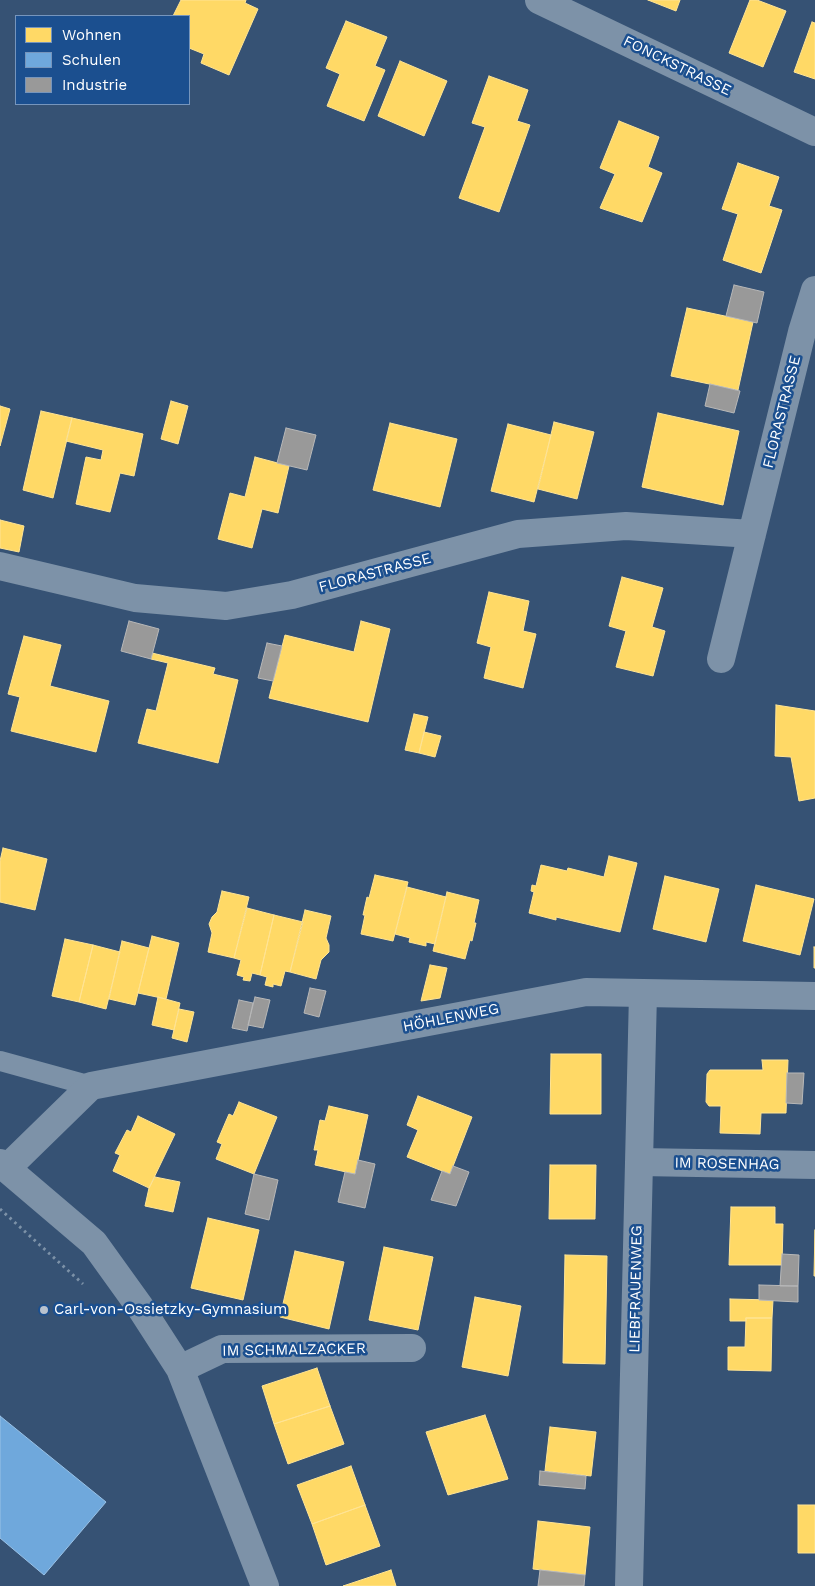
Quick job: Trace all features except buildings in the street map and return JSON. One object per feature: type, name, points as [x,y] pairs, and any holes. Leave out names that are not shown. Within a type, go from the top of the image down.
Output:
[{"type":"street","name":"FONCKSTRASSE","points":[[539,0],[815,132]]},
{"type":"street","name":"FLORASTRASSE","points":[[720,658],[802,332],[815,290]]},
{"type":"street","name":"FLORASTRASSE","points":[[0,566],[135,598],[226,606],[292,595],[518,534],[626,526],[752,534]]},
{"type":"street","name":"HÖHLENWEG","points":[[91,1086],[586,992],[815,996]]},
{"type":"street","name":"LIEBFRAUENWEG","points":[[629,1586],[643,993]]},
{"type":"street","points":[[91,1086],[4,1165],[94,1243],[140,1307],[180,1369],[265,1586]]},
{"type":"street","name":"IM ROSENHAG","points":[[639,1162],[815,1165]]},
{"type":"street","name":"IM SCHMALZACKER","points":[[180,1369],[222,1349],[412,1348]]},
{"type":"lane","name":"HÖHLENWEG","points":[[0,1061],[91,1086]]},
{"type":"path","points":[[0,1209],[86,1288]]},
{"type":"place","name":"Carl-von-Ossietzky-Gymnasium","points":[[44,1310]]}]
